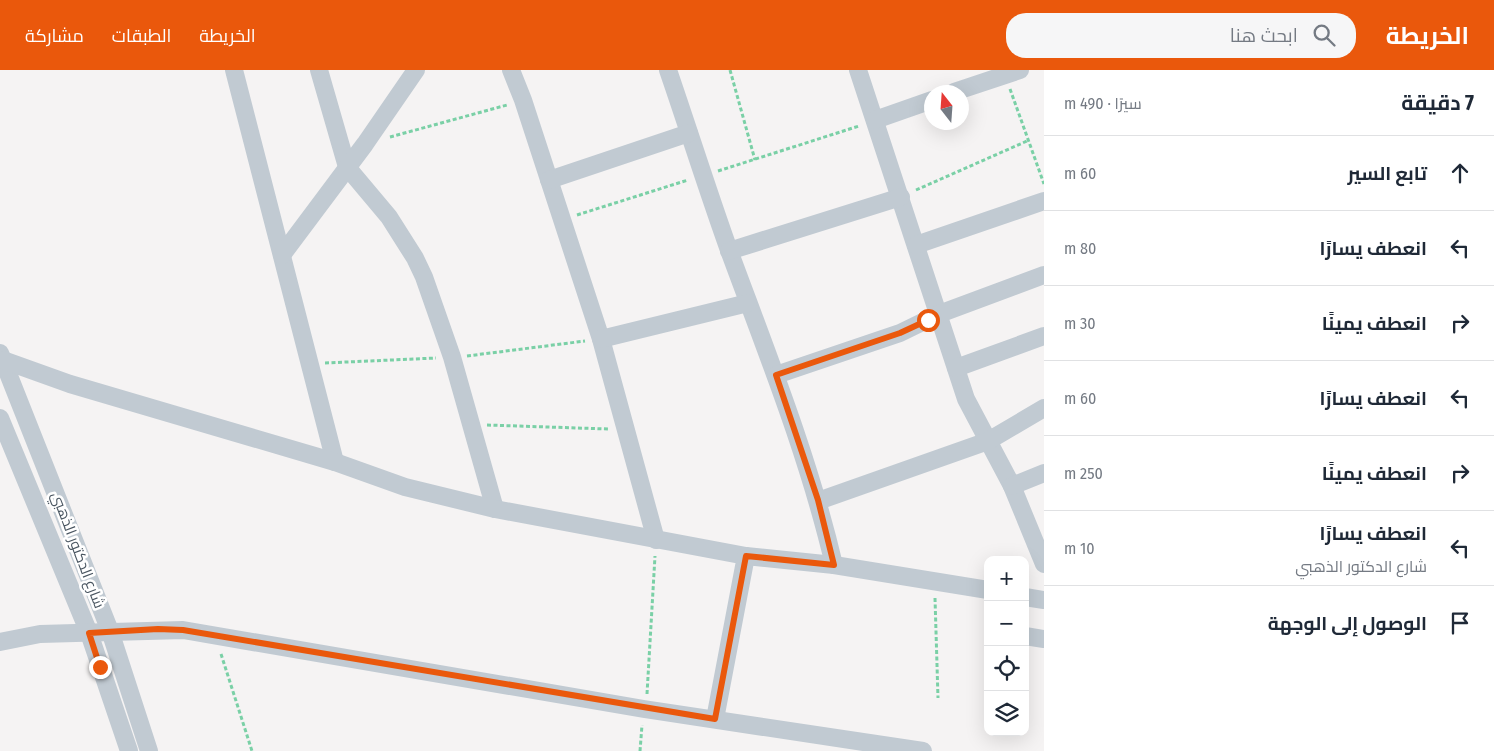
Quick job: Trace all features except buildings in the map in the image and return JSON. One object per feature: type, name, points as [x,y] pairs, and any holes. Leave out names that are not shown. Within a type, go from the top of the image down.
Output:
[{"type":"street","points":[[234,70],[335,462]]},
{"type":"street","points":[[319,70],[347,167],[389,216],[415,258],[450,349],[495,509]]},
{"type":"street","points":[[282,255],[365,144],[416,70]]},
{"type":"street","points":[[511,70],[523,100],[601,339],[656,540]]},
{"type":"street","points":[[668,70],[729,251],[776,375],[818,500],[834,565]]},
{"type":"street","points":[[858,70],[966,399],[1012,486],[1044,564]]},
{"type":"street","points":[[969,87],[1013,72]]},
{"type":"street","points":[[875,120],[924,103]]},
{"type":"street","points":[[549,180],[689,133]]},
{"type":"street","points":[[729,251],[901,197]]},
{"type":"street","points":[[916,244],[1044,201]]},
{"type":"street","points":[[776,375],[900,333],[939,314],[1044,275]]},
{"type":"street","points":[[601,339],[748,302]]},
{"type":"street","points":[[956,368],[1044,336]]},
{"type":"street","points":[[2,356],[70,384],[335,462],[405,487],[495,509],[746,556],[834,565],[984,589]]},
{"type":"street","name":"شارع الدكتور الذهبي","points":[[2,356],[110,631],[149,751]]},
{"type":"street","points":[[818,500],[988,441],[1044,408]]},
{"type":"street","name":"شارع الدكتور الذهبي","points":[[0,418],[89,633],[129,751]]},
{"type":"street","points":[[1012,486],[1044,473]]},
{"type":"street","points":[[715,719],[746,556]]},
{"type":"street","points":[[1029,598],[1044,600]]},
{"type":"street","points":[[0,642],[40,634],[158,629],[215,634],[715,719],[924,751]]},
{"type":"street","points":[[1029,637],[1044,640]]},
{"type":"path","points":[[730,70],[755,160]]},
{"type":"path","points":[[1013,72],[1028,141],[1044,184]]},
{"type":"path","points":[[365,144],[523,100]]},
{"type":"path","points":[[901,197],[1028,141]]},
{"type":"path","points":[[472,425],[627,429]]},
{"type":"path","points":[[648,689],[656,540]]},
{"type":"path","points":[[935,580],[938,698]]},
{"type":"path","points":[[215,634],[252,751]]},
{"type":"route","points":[[100,667],[89,633],[158,629],[183,630],[644,709],[715,719],[746,556],[834,565],[818,500],[776,375],[900,333],[928,320]]}]
